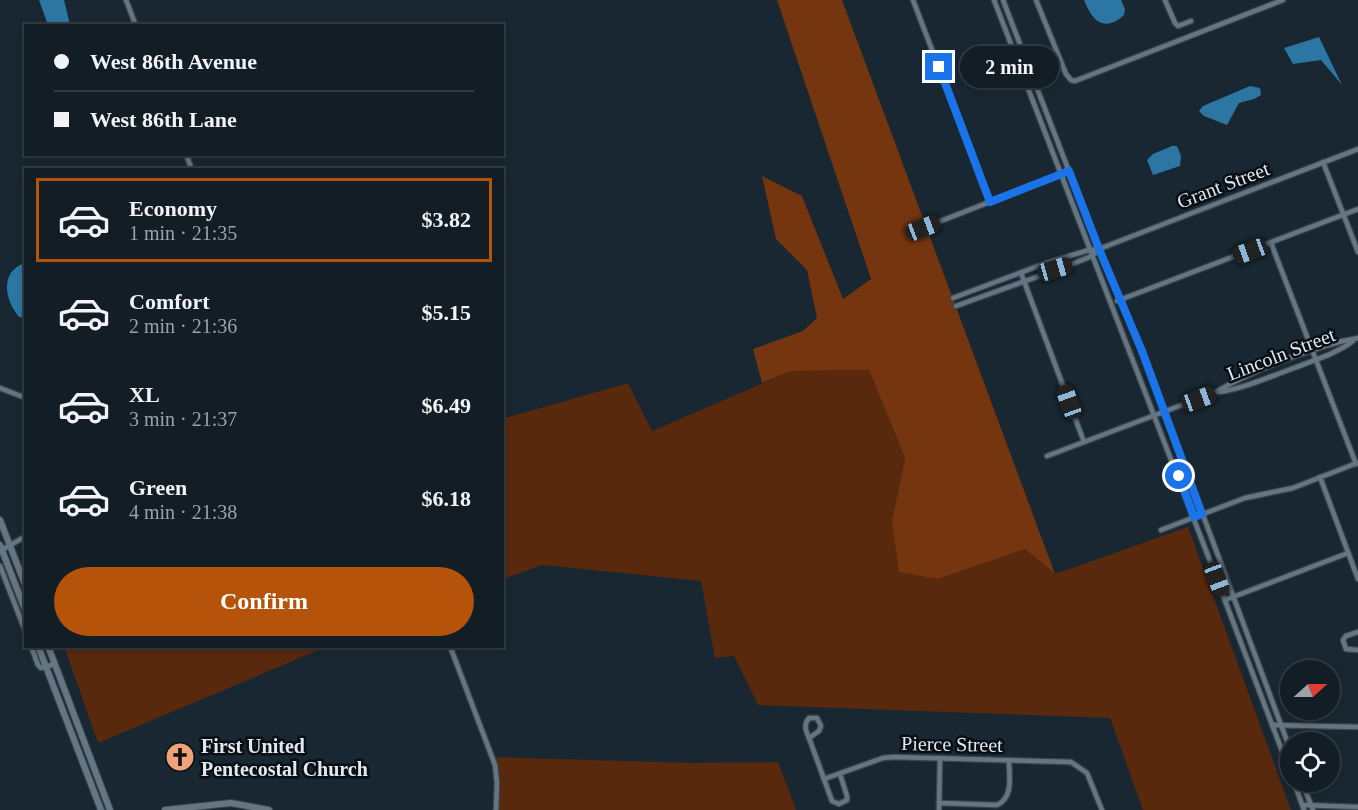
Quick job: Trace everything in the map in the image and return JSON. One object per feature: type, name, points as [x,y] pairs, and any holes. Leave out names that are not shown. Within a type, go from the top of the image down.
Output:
[{"type":"street","points":[[126,0],[135,24]]},
{"type":"street","points":[[913,0],[990,202]]},
{"type":"street","points":[[994,0],[1089,250],[1156,415],[1280,746]]},
{"type":"street","points":[[1003,0],[1099,249],[1142,351],[1284,732]]},
{"type":"street","points":[[1036,0],[1066,74],[1075,81],[1283,0]]},
{"type":"street","points":[[1165,0],[1174,23],[1178,26],[1191,21]]},
{"type":"street","name":"Grant Street","points":[[953,298],[1089,250],[1099,249],[1358,149]]},
{"type":"street","points":[[1323,162],[1358,252]]},
{"type":"street","points":[[923,228],[1069,171]]},
{"type":"street","points":[[1112,303],[1358,209]]},
{"type":"street","points":[[1161,530],[1245,498],[1293,488],[1357,463],[1271,243]]},
{"type":"street","name":"Grant Street","points":[[956,306],[1092,256],[1099,249]]},
{"type":"street","points":[[1021,273],[1084,442]]},
{"type":"street","name":"Lincoln Street","points":[[1216,393],[1236,380],[1341,341],[1357,339]]},
{"type":"street","name":"Lincoln Street","points":[[1047,456],[1216,393],[1238,389],[1316,360],[1357,339]]},
{"type":"street","points":[[0,388],[24,397]]},
{"type":"street","points":[[1320,477],[1358,579]]},
{"type":"street","points":[[0,520],[24,582]]},
{"type":"street","points":[[24,537],[10,546],[1,548],[24,607]]},
{"type":"street","points":[[1225,600],[1348,553]]},
{"type":"street","points":[[0,566],[24,628]]},
{"type":"street","points":[[1358,632],[1342,640],[1346,649],[1358,650]]},
{"type":"street","points":[[32,648],[41,668],[55,664]]},
{"type":"street","points":[[40,648],[101,810]]},
{"type":"street","points":[[49,648],[110,810]]},
{"type":"street","points":[[451,648],[495,765],[496,810]]},
{"type":"street","points":[[809,738],[819,731],[821,726],[817,718],[809,718],[805,726],[809,738],[832,801],[835,803],[843,803],[848,796],[840,774]]},
{"type":"street","points":[[1272,725],[1358,727]]},
{"type":"street","name":"Pierce Street","points":[[824,779],[883,758],[1071,762],[1082,767],[1087,773],[1102,810]]},
{"type":"street","points":[[939,810],[940,758]]},
{"type":"street","points":[[939,803],[997,805],[1003,802],[1009,793],[1009,760]]},
{"type":"street","points":[[1297,792],[1303,808],[1358,807]]},
{"type":"street","points":[[1306,792],[1312,808]]},
{"type":"street","points":[[165,810],[231,803],[269,810]]},
{"type":"shaded area","points":[[777,0],[842,0],[1055,574],[1025,549],[938,579],[899,572],[892,521],[905,458],[869,370],[791,371],[762,383],[753,349],[803,331],[817,318],[807,270],[776,239],[762,176],[802,196],[843,299],[871,279]]},
{"type":"shaded area","points":[[869,370],[905,458],[892,521],[938,579],[1025,549],[1055,574],[1188,527],[1280,780],[1280,792],[1284,792],[1291,810],[1143,810],[1110,718],[758,705],[734,656],[715,658],[701,581],[542,565],[504,579],[504,418],[628,383],[652,431],[791,371]]},
{"type":"shaded area","points":[[65,648],[324,648],[98,743]]},
{"type":"shaded area","points":[[492,757],[691,763],[778,762],[796,810],[496,810],[497,783]]},
{"type":"water","points":[[39,0],[64,0],[70,24],[48,24]]},
{"type":"water","points":[[1084,0],[1121,0],[1125,9],[1124,15],[1105,24],[1095,19]]},
{"type":"water","points":[[1319,37],[1342,85],[1321,60],[1293,64],[1284,48]]},
{"type":"water","points":[[1250,86],[1260,88],[1261,95],[1239,103],[1227,125],[1204,116],[1199,111],[1203,106]]},
{"type":"water","points":[[1177,146],[1181,156],[1180,166],[1153,175],[1147,160],[1153,154]]},
{"type":"water","points":[[24,264],[24,318],[19,317],[14,310],[8,294],[8,279],[17,267]]},
{"type":"place","name":"First United Pentecostal Church","points":[[180,757]]},
{"type":"route","points":[[939,67],[990,202],[1069,171],[1142,351],[1202,514],[1194,517],[1179,476]]}]
